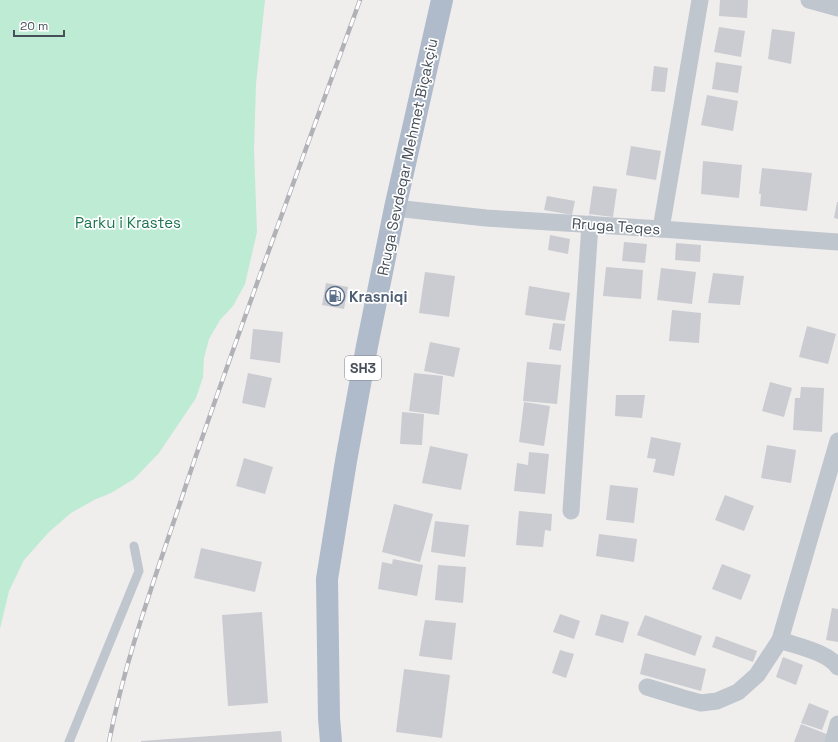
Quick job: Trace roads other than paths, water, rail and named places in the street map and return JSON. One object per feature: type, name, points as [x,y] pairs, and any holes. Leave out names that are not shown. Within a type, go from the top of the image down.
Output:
[{"type":"main road","name":"Rruga Sevdeqar Mehmet Biçakçiu","points":[[330,742],[327,579],[365,354],[395,208],[442,0]]},
{"type":"street","points":[[661,229],[700,0]]},
{"type":"street","points":[[809,0],[838,8]]},
{"type":"street","name":"Rruga Teqes","points":[[395,208],[486,218],[838,242]]},
{"type":"street","points":[[571,512],[590,224]]},
{"type":"street","points":[[647,687],[701,703],[716,700],[738,692],[757,675],[780,640],[838,441]]},
{"type":"street","points":[[780,640],[827,657],[838,667]]},
{"type":"street","points":[[833,742],[838,724]]},
{"type":"lane","points":[[69,742],[139,571],[134,546]]},
{"type":"railway","points":[[109,742],[124,676],[154,579],[208,421],[360,0]]},
{"type":"place","name":"Krasniqi","points":[[335,296]]},
{"type":"park label","name":"Parku i Krastes","points":[[128,222]]}]
